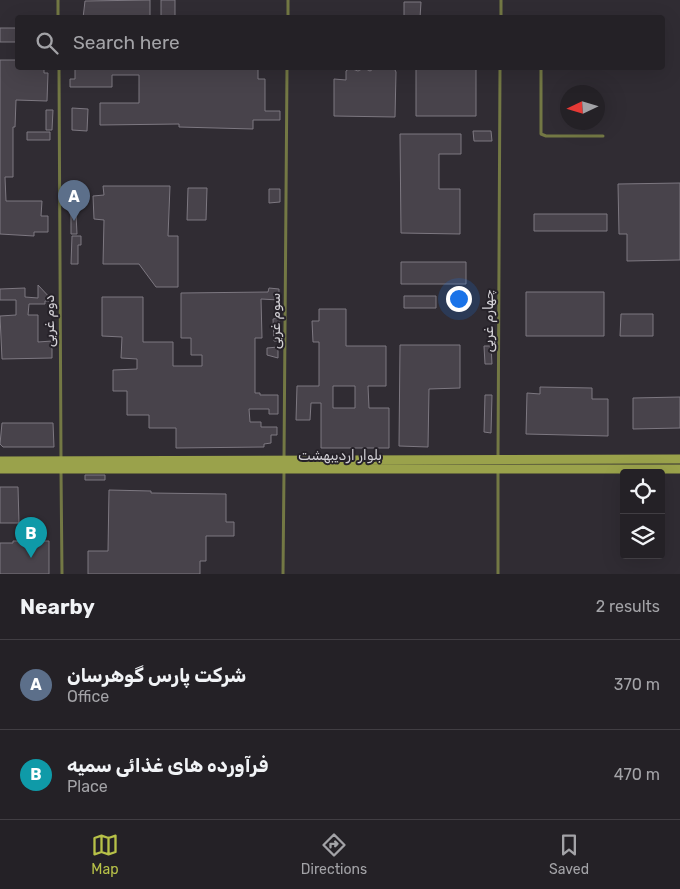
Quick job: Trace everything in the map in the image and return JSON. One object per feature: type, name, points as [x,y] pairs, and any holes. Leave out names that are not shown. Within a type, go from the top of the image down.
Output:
[{"type":"street","name":"بلوار اردیبهشت","points":[[0,469],[61,466],[284,464],[498,459],[680,459]]},
{"type":"street","name":"بلوار اردیبهشت","points":[[0,461],[61,466]]},
{"type":"street","name":"بلوار اردیبهشت","points":[[284,464],[498,469],[680,469]]},
{"type":"lane","points":[[58,0],[58,15]]},
{"type":"lane","points":[[288,0],[288,15]]},
{"type":"lane","points":[[501,0],[501,15]]},
{"type":"lane","name":"دوم غربی","points":[[59,70],[62,574]]},
{"type":"lane","name":"سوم غربی","points":[[284,574],[287,70]]},
{"type":"lane","name":"چهارم غربی","points":[[498,574],[500,70]]},
{"type":"lane","points":[[541,70],[541,134],[546,136],[603,136]]},
{"type":"building","points":[[150,0],[150,15],[83,15],[85,1]]},
{"type":"building","points":[[161,0],[175,0],[175,15],[161,15]]},
{"type":"building","points":[[404,2],[421,2],[420,15],[404,15]]},
{"type":"building","points":[[0,28],[15,28],[15,42],[0,42]]},
{"type":"building","points":[[0,60],[15,60],[15,70],[44,70],[44,73],[48,73],[47,101],[16,100],[15,127],[13,127],[13,177],[5,177],[6,201],[42,201],[41,216],[48,216],[48,232],[34,232],[34,236],[0,234]]},
{"type":"building","points":[[75,70],[258,70],[258,79],[265,79],[265,111],[280,111],[280,120],[253,120],[253,129],[179,127],[179,124],[100,125],[100,103],[139,103],[139,75],[112,75],[112,87],[70,87],[70,79],[75,79]]},
{"type":"building","points":[[395,70],[395,117],[334,116],[334,79],[346,80],[346,71]]},
{"type":"building","points":[[416,70],[476,70],[476,116],[416,116]]},
{"type":"building","points":[[72,108],[88,109],[87,131],[72,130]]},
{"type":"building","points":[[46,110],[53,110],[52,130],[46,130]]},
{"type":"building","points":[[473,131],[491,131],[492,141],[474,141]]},
{"type":"building","points":[[27,132],[50,132],[50,140],[27,140]]},
{"type":"building","points":[[400,134],[461,134],[461,154],[439,154],[439,189],[460,189],[460,234],[401,233]]},
{"type":"building","points":[[680,183],[680,260],[627,261],[627,234],[619,234],[618,184]]},
{"type":"building","points":[[72,184],[82,184],[82,194],[72,194]]},
{"type":"building","points":[[103,186],[170,186],[168,236],[178,236],[178,287],[156,287],[139,264],[103,264],[104,220],[94,219],[93,196],[104,195]]},
{"type":"building","points":[[188,188],[207,188],[206,220],[187,220]]},
{"type":"building","points":[[269,189],[280,189],[280,202],[269,203]]},
{"type":"building","points":[[71,214],[76,214],[77,234],[71,234]]},
{"type":"building","points":[[534,214],[607,214],[607,231],[534,231]]},
{"type":"building","points":[[72,236],[81,236],[81,245],[78,245],[78,264],[71,264]]},
{"type":"building","points":[[401,262],[466,262],[466,284],[401,284]]},
{"type":"building","points":[[38,285],[53,301],[45,301],[45,304],[29,304],[28,315],[38,315],[38,342],[52,341],[52,358],[2,359],[0,316],[16,315],[16,300],[0,300],[0,289],[25,288],[25,297],[38,298]]},
{"type":"building","points":[[269,288],[279,289],[279,300],[261,299],[262,338],[255,338],[255,393],[260,393],[260,395],[278,395],[278,414],[269,414],[269,409],[249,409],[250,422],[261,422],[261,427],[277,427],[277,435],[271,435],[271,443],[264,444],[264,447],[176,448],[176,428],[149,428],[149,415],[127,415],[127,391],[113,391],[113,370],[137,369],[137,359],[121,358],[122,337],[102,336],[102,297],[143,297],[143,342],[173,342],[173,366],[202,366],[202,355],[191,355],[191,338],[181,338],[181,293],[268,292]]},
{"type":"building","points":[[526,292],[604,292],[604,336],[526,336]]},
{"type":"building","points":[[404,296],[436,296],[436,308],[404,308]]},
{"type":"building","points":[[319,309],[346,309],[346,346],[386,346],[386,386],[368,386],[369,408],[389,408],[389,448],[321,448],[321,403],[311,403],[310,420],[296,420],[297,386],[319,386],[319,342],[313,342],[312,321],[319,321]],"holes":[[[333,386],[355,386],[355,408],[333,408]]]},
{"type":"building","points":[[621,314],[653,314],[653,336],[620,336]]},
{"type":"building","points":[[279,318],[280,341],[274,341],[273,319]]},
{"type":"building","points":[[400,345],[460,345],[460,388],[429,389],[428,447],[399,446]]},
{"type":"building","points":[[484,346],[491,346],[492,364],[485,364]]},
{"type":"building","points":[[278,347],[278,358],[267,355],[267,348]]},
{"type":"building","points":[[540,387],[592,388],[592,399],[608,399],[608,436],[526,434],[527,393],[540,394]]},
{"type":"building","points":[[485,395],[492,395],[491,433],[484,432]]},
{"type":"building","points":[[680,397],[680,428],[633,429],[633,398]]},
{"type":"building","points":[[2,423],[53,423],[54,447],[3,447],[0,444]]},
{"type":"building","points":[[85,475],[105,475],[105,480],[85,480]]},
{"type":"building","points":[[0,487],[18,487],[19,523],[0,523]]},
{"type":"building","points":[[109,490],[151,491],[151,493],[226,494],[226,522],[234,522],[234,536],[206,536],[206,561],[200,561],[200,574],[88,574],[88,551],[108,551]]},
{"type":"building","points":[[13,541],[49,541],[49,574],[0,574],[0,543],[13,543]]},
{"type":"place","name":"شرکت پارس گوهرسان","points":[[74,221]]},
{"type":"place","name":"فرآورده های غذائی سمیه","points":[[31,558]]}]
